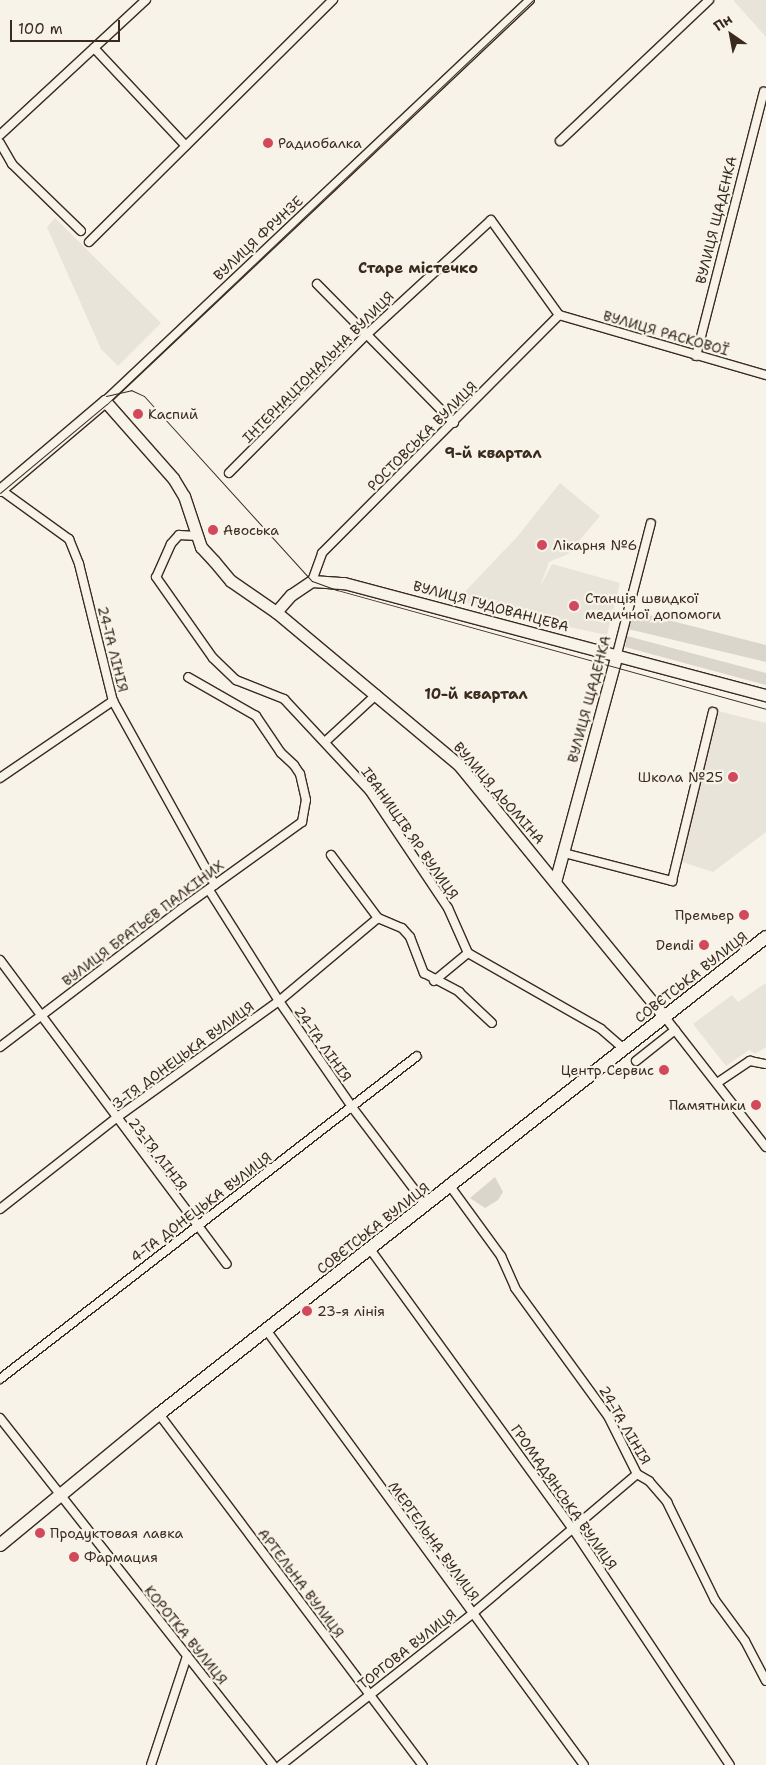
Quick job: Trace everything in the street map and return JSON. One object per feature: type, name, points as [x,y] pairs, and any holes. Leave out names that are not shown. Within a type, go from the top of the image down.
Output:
[{"type":"main road","name":"СОВЄТСЬКА ВУЛИЦЯ","points":[[0,1544],[61,1498],[159,1414],[766,937]]},
{"type":"street","points":[[0,135],[146,0]]},
{"type":"street","points":[[89,242],[333,0]]},
{"type":"street","name":"ВУЛИЦЯ ФРУНЗЕ","points":[[0,490],[105,401],[530,0]]},
{"type":"street","points":[[560,141],[709,0]]},
{"type":"street","points":[[94,48],[186,146]]},
{"type":"street","name":"ВУЛИЦЯ ЩАДЕНКА","points":[[696,356],[764,92]]},
{"type":"street","points":[[0,143],[12,164],[81,231]]},
{"type":"street","name":"ІНТЕРНАЦІОНАЛЬНА ВУЛИЦЯ","points":[[229,473],[365,336],[491,220],[559,315]]},
{"type":"street","points":[[317,284],[365,336],[454,423]]},
{"type":"street","name":"ВУЛИЦЯ РАСКОВОЇ","points":[[559,315],[766,375]]},
{"type":"street","name":"РОСТОВСЬКА ВУЛИЦЯ","points":[[312,580],[322,553],[454,423],[559,315]]},
{"type":"street","name":"ВУЛИЦЯ ДЬОМІНА","points":[[105,401],[173,478],[184,496],[201,547],[231,581],[276,612],[376,694],[458,765],[664,1016],[766,1147]]},
{"type":"street","name":"24-ТА ЛІНІЯ","points":[[0,490],[69,539],[79,564],[113,701],[212,888],[279,1001],[352,1108],[426,1205]]},
{"type":"street","name":"ВУЛИЦЯ ЩАДЕНКА","points":[[555,882],[651,523]]},
{"type":"street","name":"ІВАНИЩІВ ЯР ВУЛИЦЯ","points":[[197,536],[179,536],[171,544],[156,577],[213,658],[236,680],[284,699],[326,741],[369,790],[448,908],[468,952]]},
{"type":"street","points":[[276,612],[291,595],[312,580]]},
{"type":"street","name":"ВУЛИЦЯ ГУДОВАНЦЕВА","points":[[312,580],[344,583],[766,695]]},
{"type":"street","name":"ВУЛИЦЯ БРАТЬЄВ ПАЛКІНИХ","points":[[0,1047],[302,822],[306,800],[300,774],[294,765],[281,753],[256,716],[188,677]]},
{"type":"street","points":[[326,741],[376,694]]},
{"type":"street","points":[[0,778],[113,701]]},
{"type":"street","points":[[564,853],[672,881],[713,712]]},
{"type":"street","points":[[332,855],[378,918],[402,928],[410,937],[424,974],[434,981],[459,992],[492,1024]]},
{"type":"street","name":"3-ТЯ ДОНЕЦЬКА ВУЛИЦЯ","points":[[0,1209],[116,1118],[279,1001],[378,918]]},
{"type":"street","points":[[434,981],[468,952],[600,1029],[623,1048]]},
{"type":"street","name":"23-ТЯ ЛІНІЯ","points":[[0,960],[196,1226],[227,1264]]},
{"type":"street","points":[[636,1061],[675,1030]]},
{"type":"street","name":"4-ТА ДОНЕЦЬКА ВУЛИЦЯ","points":[[0,1379],[417,1056]]},
{"type":"street","points":[[717,1084],[750,1061],[766,1064]]},
{"type":"street","name":"24-ТА ЛІНІЯ","points":[[450,1186],[501,1256],[515,1288],[608,1416],[637,1474],[649,1481],[667,1502],[715,1600],[745,1641],[766,1681]]},
{"type":"street","name":"ГРОМАДЯНСЬКА ВУЛИЦЯ","points":[[370,1249],[573,1529],[730,1765]]},
{"type":"street","name":"МЕРГЕЛЬНА ВУЛИЦЯ","points":[[267,1330],[472,1614],[584,1765]]},
{"type":"street","name":"АРТЕЛЬНА ВУЛИЦЯ","points":[[159,1414],[368,1695],[423,1765]]},
{"type":"street","name":"КОРОТКА ВУЛИЦЯ","points":[[0,1418],[61,1498],[273,1765]]},
{"type":"street","name":"ТОРГОВА ВУЛИЦЯ","points":[[281,1765],[472,1614],[637,1474]]},
{"type":"street","points":[[151,1765],[187,1656]]},
{"type":"shaded area","points":[[733,0],[766,0],[766,37]]},
{"type":"shaded area","points":[[55,218],[161,323],[118,366],[101,349],[47,227]]},
{"type":"shaded area","name":"Лікарня №6","points":[[560,483],[600,516],[568,554],[549,562],[540,587],[552,564],[620,583],[607,635],[530,619],[532,611],[529,618],[509,615],[457,600],[517,537]]},
{"type":"shaded area","points":[[633,611],[766,645],[766,662],[628,629]]},
{"type":"shaded area","points":[[627,636],[766,673],[766,685],[625,647]]},
{"type":"shaded area","name":"Школа №25","points":[[718,711],[766,723],[766,832],[713,872],[679,861]]},
{"type":"shaded area","points":[[766,983],[766,1047],[755,1054],[749,1050],[726,1066],[693,1024],[732,995],[738,1002]]},
{"type":"shaded area","points":[[495,1177],[503,1192],[498,1200],[485,1208],[470,1198]]},
{"type":"tram line","points":[[0,493],[107,404],[533,0]]},
{"type":"tram line","points":[[106,396],[131,390],[144,396],[312,581],[337,590],[766,709]]},
{"type":"place","name":"Радиобалка","points":[[268,143]]},
{"type":"place","name":"Каспий","points":[[138,414]]},
{"type":"place","name":"Авоська","points":[[213,530]]},
{"type":"place","name":"Лікарня №6","points":[[542,545]]},
{"type":"place","name":"Станція швидкої медичної допомоги","points":[[574,606]]},
{"type":"place","name":"Школа №25","points":[[733,777]]},
{"type":"place","name":"Премьер","points":[[744,915]]},
{"type":"place","name":"Dendi","points":[[704,945]]},
{"type":"place","name":"Центр Сервис","points":[[664,1070]]},
{"type":"place","name":"Памятники","points":[[756,1105]]},
{"type":"place","name":"23-я лінія","points":[[307,1311]]},
{"type":"place","name":"Продуктовая лавка","points":[[40,1533]]},
{"type":"place","name":"Фармация","points":[[74,1557]]},
{"type":"district","name":"Старе містечко","points":[[418,269]]},
{"type":"district","name":"9-й квартал","points":[[493,454]]},
{"type":"district","name":"10-й квартал","points":[[476,695]]}]
